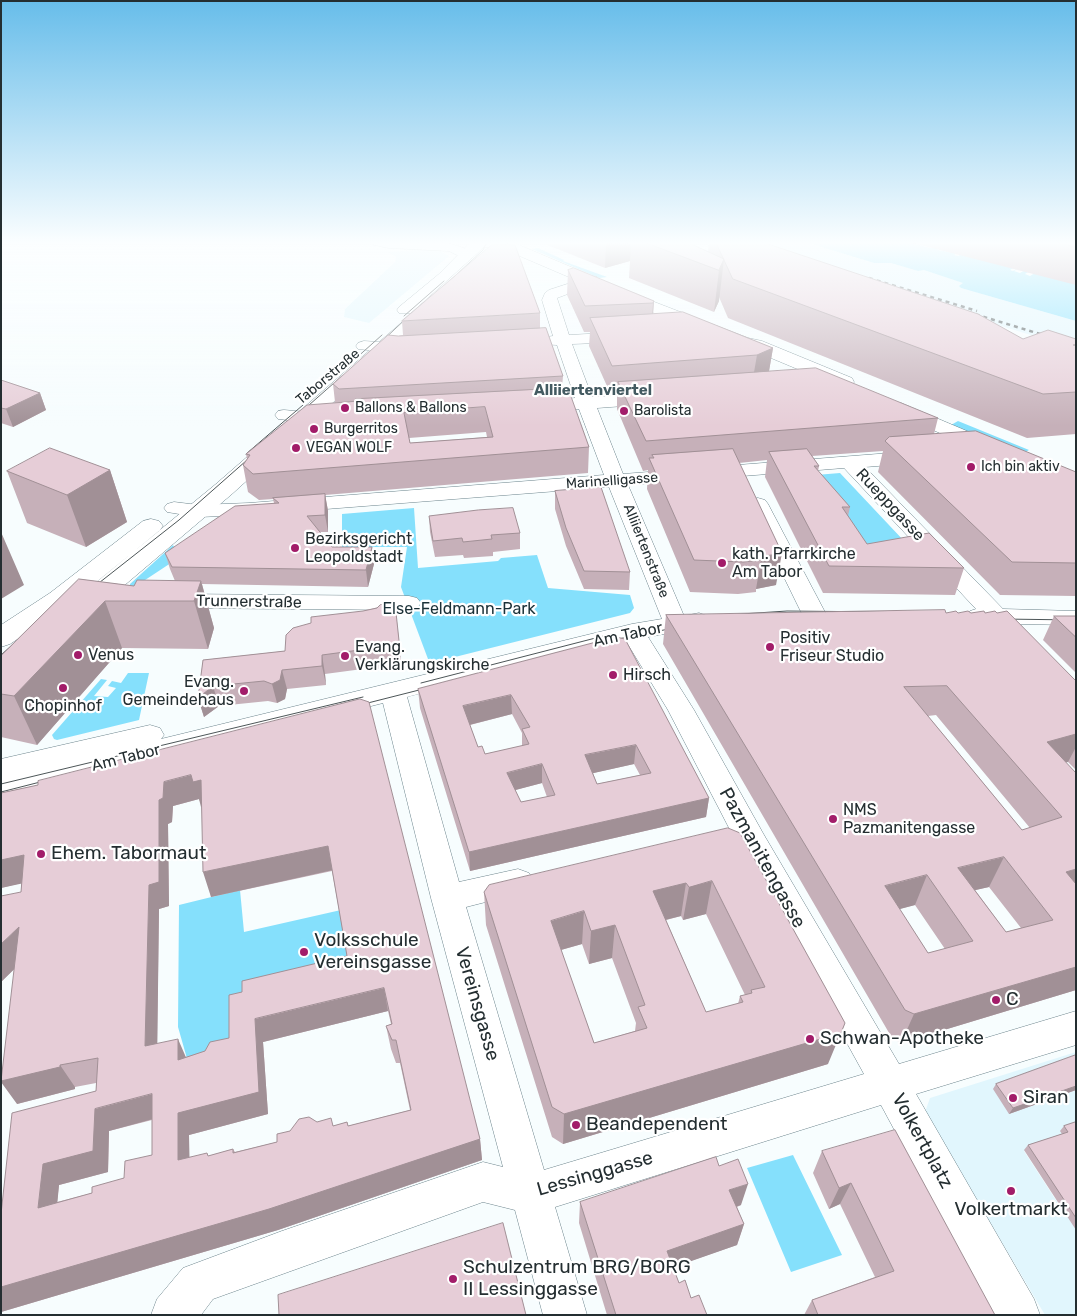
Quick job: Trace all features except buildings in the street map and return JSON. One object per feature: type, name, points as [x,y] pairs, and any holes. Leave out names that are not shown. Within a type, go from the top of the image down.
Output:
[{"type":"main road","name":"Taborstraße","points":[[70,624],[91,600],[224,489],[305,418],[418,303]]},
{"type":"main road","name":"Taborstraße","points":[[1,638],[59,600],[174,508],[284,415],[431,303]]},
{"type":"main road","points":[[639,303],[698,325],[744,351]]},
{"type":"main road","points":[[744,351],[748,348],[817,384],[859,391],[756,345],[744,351]]},
{"type":"main road","points":[[889,412],[952,449],[997,459]]},
{"type":"street","name":"Alliiertenstraße","points":[[551,303],[562,341],[676,624]]},
{"type":"street","points":[[623,303],[678,332],[744,351]]},
{"type":"street","points":[[678,332],[698,325]]},
{"type":"street","points":[[535,342],[636,336]]},
{"type":"street","points":[[373,347],[419,349]]},
{"type":"street","points":[[518,408],[664,398]]},
{"type":"street","points":[[284,415],[305,418],[342,418]]},
{"type":"street","name":"Marinelligasse","points":[[198,511],[740,471],[849,462],[952,449]]},
{"type":"street","name":"Rueppgasse","points":[[849,462],[1005,617],[1021,641]]},
{"type":"street","points":[[740,471],[823,614],[785,614]]},
{"type":"street","points":[[224,489],[248,508]]},
{"type":"street","points":[[174,508],[198,511]]},
{"type":"street","points":[[59,600],[121,601]]},
{"type":"street","name":"Trunnerstraße","points":[[151,601],[409,603]]},
{"type":"street","points":[[957,616],[1076,618]]},
{"type":"street","points":[[1005,617],[1076,622]]},
{"type":"street","name":"Am Tabor","points":[[1,789],[632,632],[718,619]]},
{"type":"street","name":"Pazmanitengasse","points":[[632,632],[674,698],[731,832],[891,1084]]},
{"type":"street","name":"Vereinsgasse","points":[[393,692],[447,898],[565,1315]]},
{"type":"street","name":"Am Tabor","points":[[1,769],[161,733],[198,728],[250,727]]},
{"type":"street","points":[[447,898],[547,875]]},
{"type":"street","name":"Volkertplatz","points":[[1018,1315],[891,1084],[1076,1028]]},
{"type":"street","name":"Lessinggasse","points":[[173,1315],[198,1283],[483,1182],[531,1194],[891,1084]]},
{"type":"shaded area","points":[[351,303],[392,303],[369,323],[344,317],[345,309]]},
{"type":"shaded area","points":[[928,303],[1015,303],[1076,321],[1076,349]]},
{"type":"shaded area","name":"Volkertmarkt","points":[[1076,1052],[1076,1059],[1009,1114],[1076,1090],[1076,1155],[1024,1151],[1063,1211],[1076,1207],[1076,1315],[1045,1315],[925,1112],[930,1098]]},
{"type":"green space","points":[[1015,303],[1076,303],[1076,321]]},
{"type":"green space","points":[[958,421],[1029,450],[1022,454],[951,425]]},
{"type":"green space","points":[[840,473],[921,559],[866,568],[804,476]]},
{"type":"green space","name":"Else-Feldmann-Park","points":[[414,508],[418,568],[498,561],[501,558],[537,555],[548,588],[630,595],[634,608],[630,613],[435,662],[428,659],[401,587],[407,547],[342,547],[342,514]]},
{"type":"green space","points":[[173,545],[175,549],[186,553],[136,586],[130,586],[130,584]]},
{"type":"green space","points":[[128,673],[149,673],[139,720],[57,740],[54,739],[52,735],[101,679],[107,680],[94,696],[108,697],[116,688],[108,686],[112,681],[121,683]]},
{"type":"green space","points":[[240,890],[244,932],[341,910],[353,980],[253,1045],[188,1062],[178,1027],[179,905]]},
{"type":"green space","points":[[793,1155],[842,1255],[791,1272],[747,1168]]},
{"type":"tram line","points":[[404,316],[418,303]]},
{"type":"tram line","points":[[379,344],[412,313]]},
{"type":"tram line","points":[[335,377],[382,335]]},
{"type":"tram line","points":[[300,413],[343,375]]},
{"type":"tram line","points":[[246,454],[303,405]]},
{"type":"tram line","points":[[90,590],[179,520],[255,453]]},
{"type":"tram line","points":[[711,616],[787,611],[888,612]]},
{"type":"tram line","points":[[1001,619],[1076,620]]},
{"type":"tram line","points":[[1,655],[36,624]]},
{"type":"tram line","points":[[608,641],[679,627]]},
{"type":"tram line","points":[[421,683],[615,633]]},
{"type":"tram line","points":[[356,706],[431,687]]},
{"type":"tram line","points":[[1,784],[363,697]]},
{"type":"tram line","points":[[1,792],[52,779]]},
{"type":"railway","points":[[952,303],[977,311]]},
{"type":"railway","points":[[968,312],[1076,345]]},
{"type":"place","name":"Ballons & Ballons","points":[[345,408]]},
{"type":"place","name":"Barolista","points":[[624,411]]},
{"type":"place","name":"Burgerritos","points":[[314,429]]},
{"type":"place","name":"VEGAN WOLF","points":[[296,448]]},
{"type":"place","name":"Ich bin aktiv","points":[[971,467]]},
{"type":"place","name":"Bezirksgericht Leopoldstadt","points":[[295,548]]},
{"type":"place","name":"kath. Pfarrkirche Am Tabor","points":[[722,563]]},
{"type":"place","name":"Positiv Friseur Studio","points":[[770,647]]},
{"type":"place","name":"Venus","points":[[78,655]]},
{"type":"place","name":"Evang. Verklärungskirche","points":[[345,656]]},
{"type":"place","name":"Hirsch","points":[[613,675]]},
{"type":"place","name":"Chopinhof","points":[[63,688]]},
{"type":"place","name":"Evang. Gemeindehaus","points":[[244,691]]},
{"type":"place","name":"NMS Pazmanitengasse","points":[[833,819]]},
{"type":"place","name":"Ehem. Tabormaut","points":[[41,854]]},
{"type":"place","name":"Volksschule Vereinsgasse","points":[[304,952]]},
{"type":"place","name":"C","points":[[996,1000]]},
{"type":"place","name":"Schwan-Apotheke","points":[[810,1039]]},
{"type":"place","name":"Siran","points":[[1013,1098]]},
{"type":"place","name":"Beandependent","points":[[576,1125]]},
{"type":"place","name":"Volkertmarkt","points":[[1011,1191]]},
{"type":"place","name":"Schulzentrum BRG/BORG II Lessinggasse","points":[[453,1279]]},
{"type":"district","name":"Alliiertenviertel","points":[[593,391]]}]
